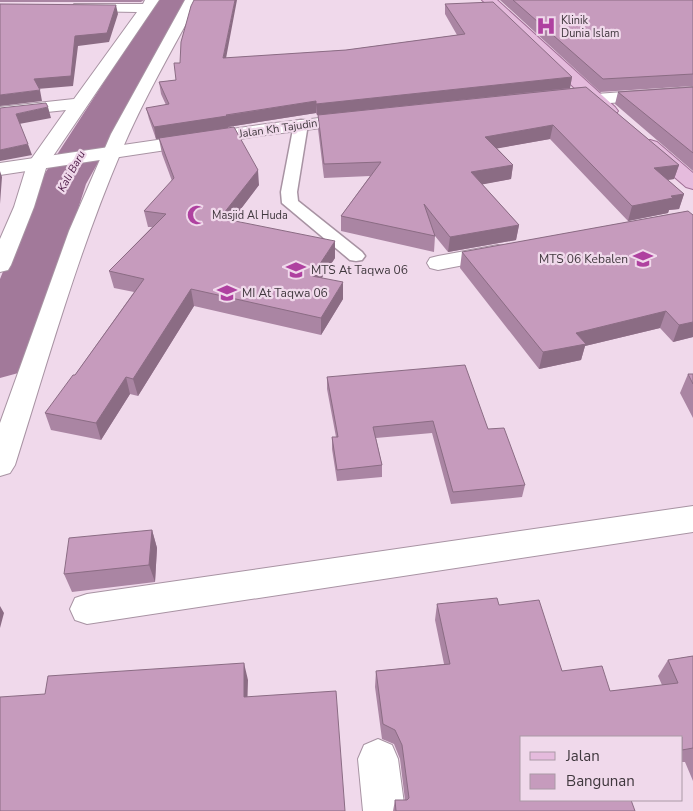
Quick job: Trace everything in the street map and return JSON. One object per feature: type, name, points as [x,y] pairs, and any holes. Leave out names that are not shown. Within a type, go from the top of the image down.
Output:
[{"type":"main road","points":[[490,0],[618,119]]},
{"type":"main road","points":[[641,138],[693,183]]},
{"type":"street","points":[[0,465],[102,155],[144,86],[192,0]]},
{"type":"street","points":[[68,7],[149,4]]},
{"type":"street","points":[[0,265],[24,207],[37,165],[149,4]]},
{"type":"street","points":[[568,95],[592,96],[693,92]]},
{"type":"street","points":[[0,112],[78,104]]},
{"type":"street","name":"Jalan Kh Tajudin","points":[[0,169],[60,162],[301,124],[376,117]]},
{"type":"street","points":[[438,263],[516,249]]},
{"type":"street","points":[[87,608],[693,518]]},
{"type":"street","points":[[378,759],[384,811]]},
{"type":"lane","points":[[301,124],[301,136],[289,192],[290,203],[356,256]]},
{"type":"building","points":[[194,0],[235,0],[223,58],[346,50],[465,34],[445,4],[493,2],[572,77],[316,104],[316,101],[154,127],[146,108],[169,104],[159,82],[176,80],[174,63],[180,63],[181,42]]},
{"type":"building","points":[[513,0],[693,0],[693,74],[603,79]]},
{"type":"building","points":[[0,4],[116,5],[107,33],[75,36],[71,76],[34,79],[40,90],[0,95]]},
{"type":"building","points":[[586,87],[679,165],[654,168],[684,194],[632,206],[553,125],[485,137],[513,165],[471,172],[519,225],[450,237],[424,204],[435,236],[341,216],[381,162],[324,164],[318,115]]},
{"type":"building","points":[[693,87],[693,153],[618,92]]},
{"type":"building","points":[[46,103],[48,107],[16,114],[28,144],[0,150],[0,108]]},
{"type":"building","points":[[234,127],[258,170],[220,218],[335,241],[312,276],[343,282],[321,318],[191,289],[133,379],[126,377],[96,423],[45,413],[73,375],[75,375],[144,279],[109,271],[166,214],[144,211],[174,178],[159,138]]},
{"type":"building","points":[[688,211],[693,215],[693,322],[679,325],[666,311],[576,333],[586,344],[543,352],[462,252]]},
{"type":"building","points":[[465,365],[488,429],[504,428],[525,485],[453,492],[433,421],[373,427],[382,465],[337,470],[332,437],[338,437],[327,377]]},
{"type":"building","points":[[688,374],[693,374],[693,384]]},
{"type":"building","points":[[152,530],[149,565],[64,574],[69,538]]},
{"type":"building","points":[[497,598],[499,605],[539,600],[562,671],[602,666],[610,691],[678,683],[668,660],[693,656],[693,748],[683,750],[683,736],[520,736],[520,801],[631,801],[635,811],[396,811],[395,800],[407,800],[409,798],[402,745],[395,730],[383,724],[376,671],[450,664],[437,604]]},
{"type":"building","points":[[244,663],[244,697],[336,691],[345,811],[0,811],[0,697],[45,694],[48,676]]},
{"type":"waterway","name":"Kali Baru","points":[[0,357],[62,184],[173,0]]},
{"type":"place","name":"Klinik Dunia Islam","points":[[546,26]]},
{"type":"place","name":"Masjid Al Huda","points":[[197,215]]},
{"type":"place","name":"MTS 06 Kebalen","points":[[643,259]]},
{"type":"place","name":"MTS At Taqwa 06","points":[[296,270]]},
{"type":"place","name":"MI At Taqwa 06","points":[[227,293]]}]
